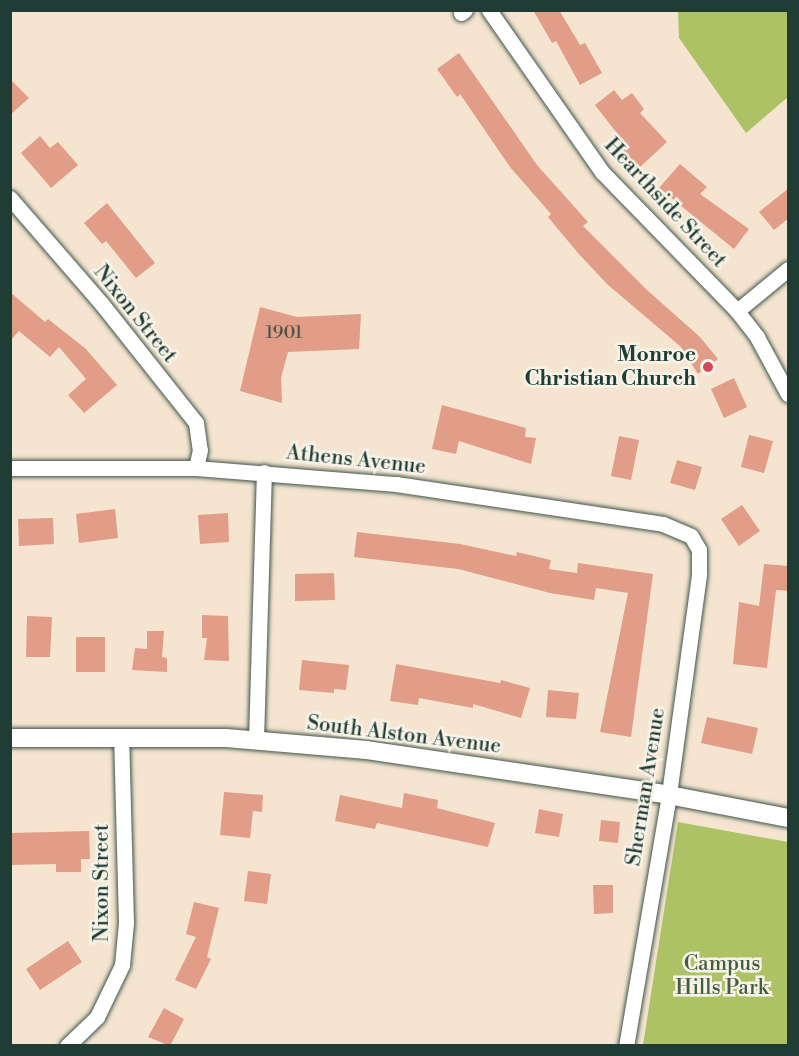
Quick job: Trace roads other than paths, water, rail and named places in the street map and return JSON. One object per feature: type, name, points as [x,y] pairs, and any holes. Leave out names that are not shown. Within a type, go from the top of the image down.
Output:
[{"type":"street","name":"Hearthside Street","points":[[489,10],[602,172],[737,311],[757,337],[789,394]]},
{"type":"street","name":"Nixon Street","points":[[10,198],[101,303],[196,423],[200,450],[196,468]]},
{"type":"street","points":[[737,311],[789,269]]},
{"type":"street","name":"Athens Avenue","points":[[10,468],[196,468],[420,487],[663,524],[691,536]]},
{"type":"street","points":[[256,740],[264,472]]},
{"type":"street","name":"Sherman Avenue","points":[[626,1046],[669,795],[699,574],[699,550],[691,536]]},
{"type":"street","name":"Nixon Street","points":[[67,1046],[97,1017],[122,965],[126,923],[121,737]]},
{"type":"street","name":"South Alston Avenue","points":[[10,738],[121,737],[256,740],[387,753],[669,795],[789,818]]},
{"type":"place","name":"Monroe Christian Church","points":[[708,367]]},
{"type":"park label","name":"Campus Hills Park","points":[[722,976]]}]
